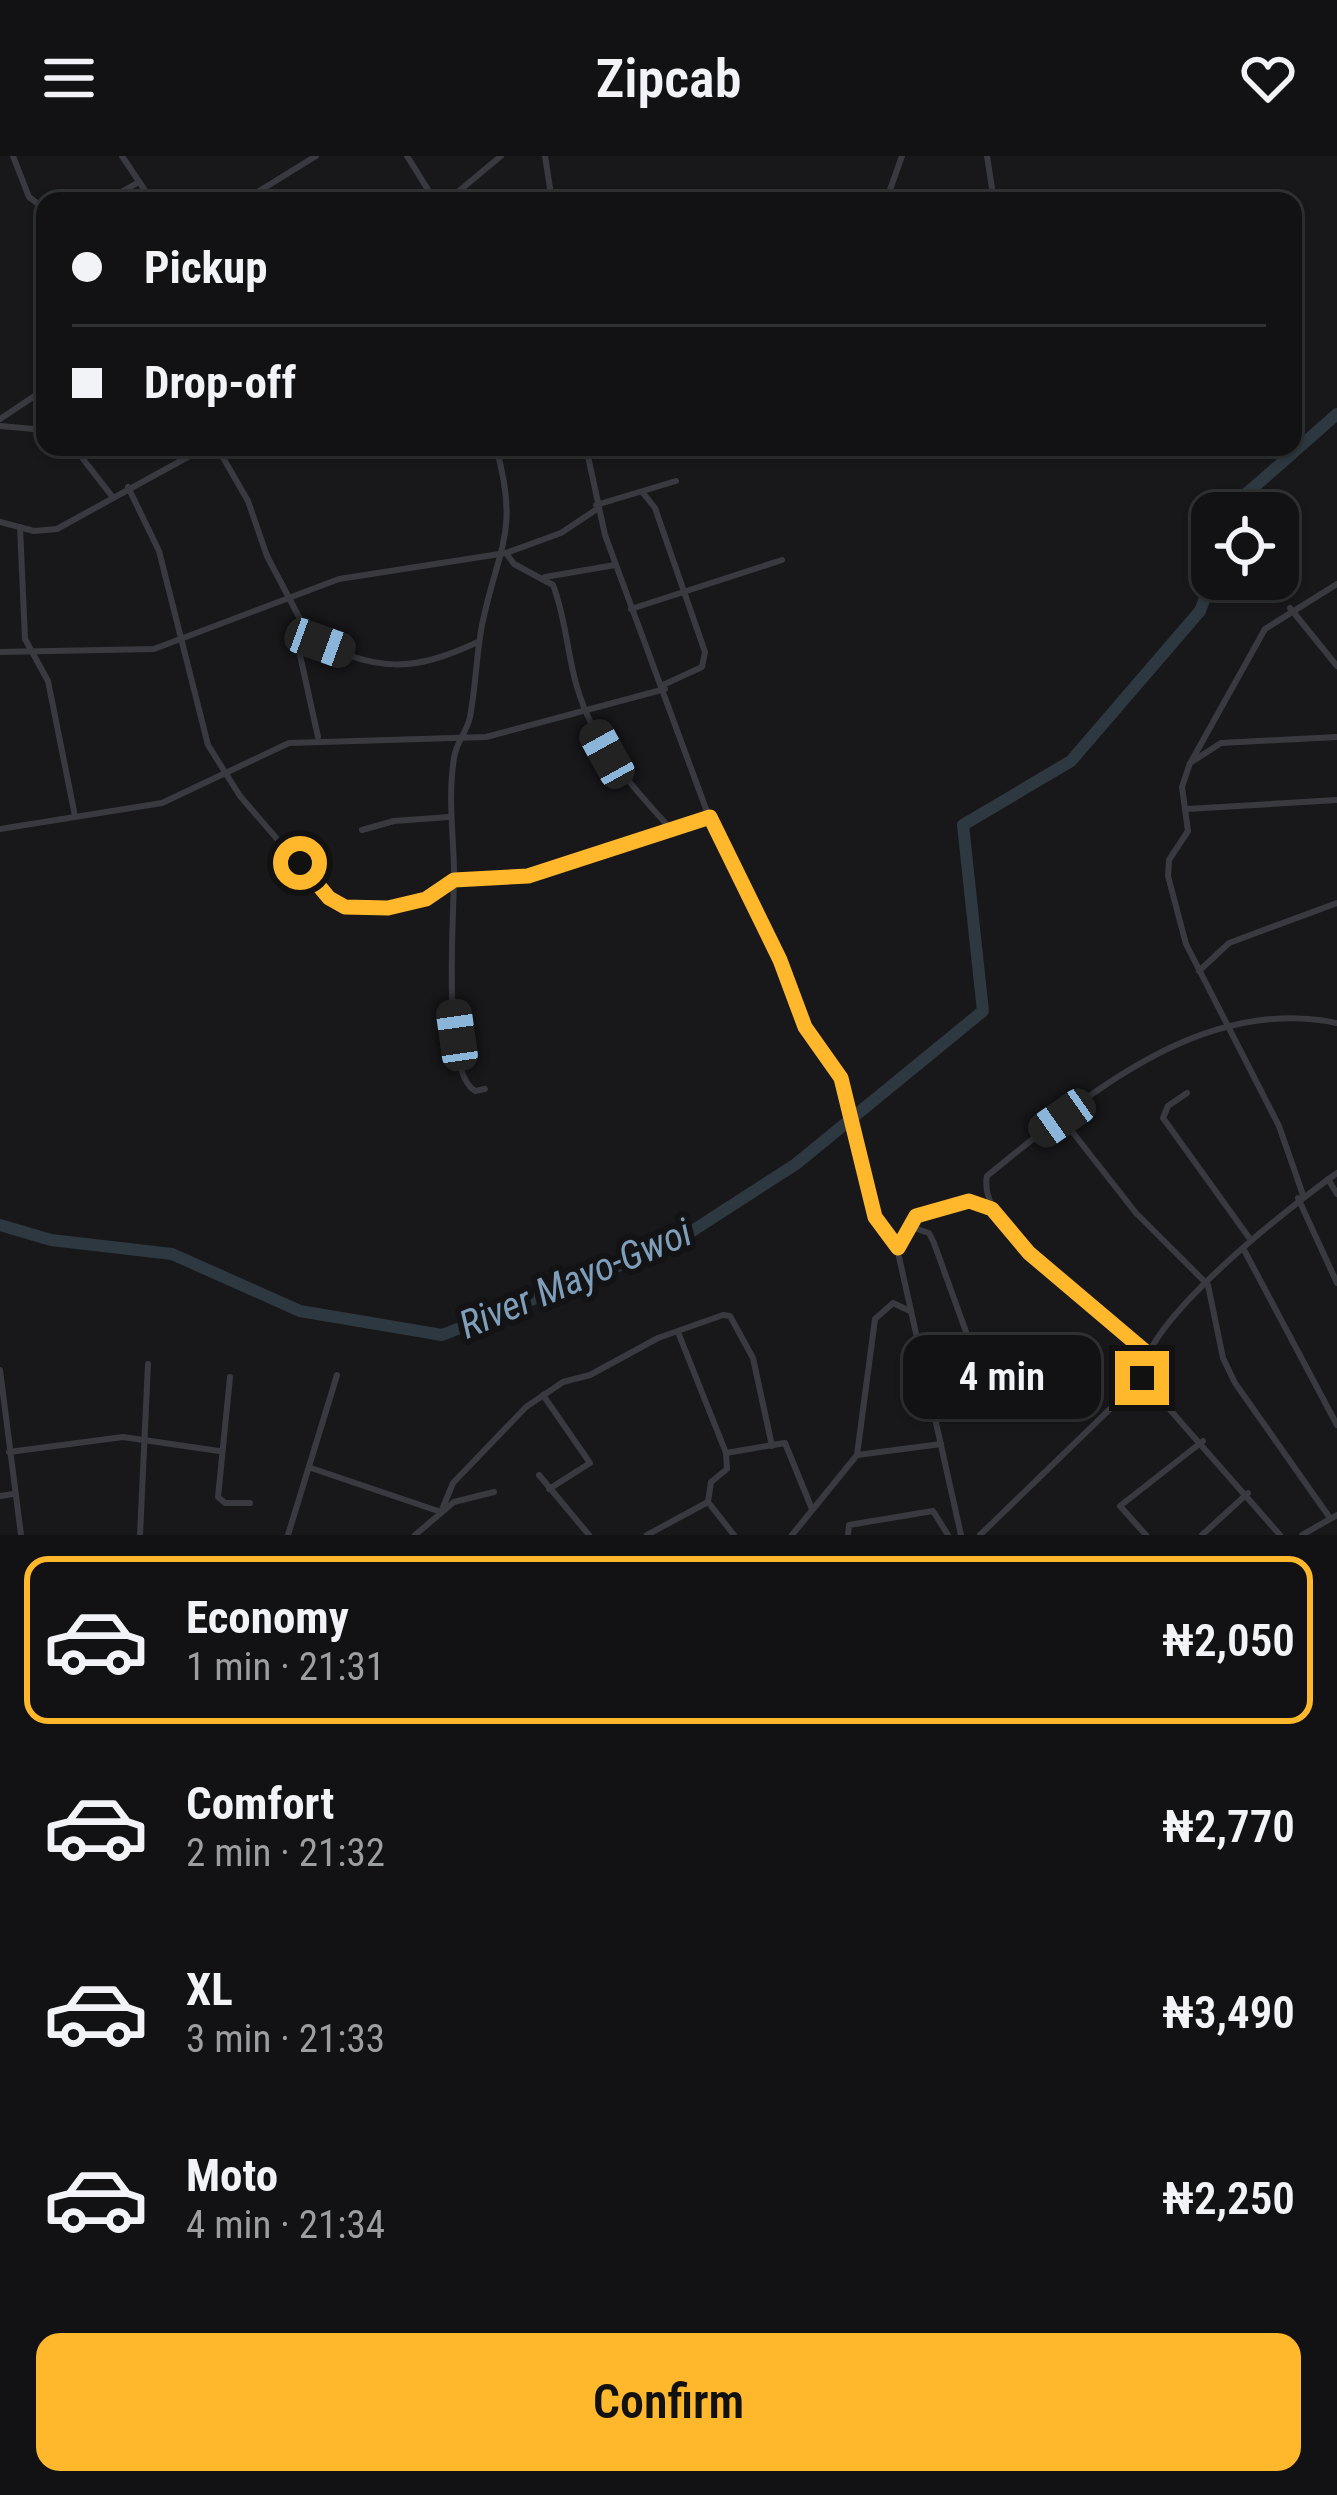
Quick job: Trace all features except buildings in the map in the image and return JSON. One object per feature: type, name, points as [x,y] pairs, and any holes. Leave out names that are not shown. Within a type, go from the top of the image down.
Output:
[{"type":"street","points":[[13,156],[29,197],[36,202]]},
{"type":"street","points":[[122,156],[146,192]]},
{"type":"street","points":[[258,192],[316,156]]},
{"type":"street","points":[[407,156],[429,192]]},
{"type":"street","points":[[458,192],[501,156]]},
{"type":"street","points":[[545,156],[551,192]]},
{"type":"street","points":[[889,192],[902,156]]},
{"type":"street","points":[[987,156],[993,192]]},
{"type":"street","points":[[122,192],[140,182]]},
{"type":"street","points":[[0,422],[36,396]]},
{"type":"street","points":[[0,422],[36,428]]},
{"type":"street","points":[[83,456],[111,496]]},
{"type":"street","points":[[0,522],[57,529],[188,456]]},
{"type":"street","points":[[222,456],[248,501],[302,628],[320,643],[381,666],[404,668],[478,642]]},
{"type":"street","points":[[484,1090],[468,1088],[463,1072],[448,935],[454,880],[449,818],[460,734],[470,721],[478,642],[506,553],[508,502],[498,456]]},
{"type":"street","points":[[588,456],[596,507],[710,817],[780,960],[805,1027],[841,1078],[875,1217],[898,1248],[961,1535]]},
{"type":"street","points":[[0,652],[130,652],[178,642],[286,597],[376,571],[506,553],[561,533],[596,507],[676,482]]},
{"type":"street","points":[[128,487],[159,551],[178,642],[198,689],[208,745],[225,776],[315,883],[345,907],[388,908],[426,899],[454,880],[528,876],[710,817]]},
{"type":"street","points":[[0,829],[162,803],[290,743],[318,738],[396,744],[460,734],[486,737],[586,713],[664,687],[706,662],[655,508],[643,493]]},
{"type":"street","points":[[20,527],[27,650],[48,681],[75,816]]},
{"type":"street","points":[[506,553],[514,565],[542,578],[557,596],[586,713],[617,769],[670,829]]},
{"type":"street","points":[[631,609],[782,560]]},
{"type":"street","points":[[542,578],[616,565]]},
{"type":"street","points":[[1337,584],[1290,608],[1265,629],[1244,659],[1183,775],[1188,831],[1169,860],[1168,875],[1198,971],[1279,1126],[1300,1197],[1337,1283]]},
{"type":"street","points":[[1290,608],[1337,666]]},
{"type":"street","points":[[302,628],[300,655],[318,738]]},
{"type":"street","points":[[1190,763],[1221,743],[1337,737]]},
{"type":"street","points":[[1187,809],[1337,800]]},
{"type":"street","points":[[362,830],[394,821],[449,818]]},
{"type":"street","points":[[1198,971],[1228,943],[1298,913],[1337,903]]},
{"type":"street","points":[[1146,1352],[1029,1253],[992,1209],[987,1176],[1168,1046],[1225,1026],[1283,1018],[1337,1023]]},
{"type":"street","points":[[1187,1094],[1168,1106],[1163,1118],[1250,1239]]},
{"type":"street","points":[[1062,1118],[1136,1213],[1208,1285],[1223,1358],[1235,1383],[1334,1516],[1302,1535]]},
{"type":"street","points":[[980,1535],[1142,1378],[1146,1352],[1243,1246],[1300,1197],[1337,1173]]},
{"type":"street","points":[[1328,1179],[1337,1194]]},
{"type":"street","points":[[898,1248],[916,1216],[958,1202],[992,1209]]},
{"type":"street","points":[[908,1226],[922,1229],[934,1243],[974,1354],[969,1364],[930,1378]]},
{"type":"street","points":[[1243,1246],[1337,1425]]},
{"type":"street","points":[[792,1535],[857,1455],[874,1319],[893,1304],[911,1312]]},
{"type":"street","points":[[441,1512],[453,1483],[543,1395],[677,1331],[730,1316],[753,1358],[772,1446]]},
{"type":"street","points":[[677,1331],[726,1453],[727,1469],[711,1482],[708,1502],[734,1535]]},
{"type":"street","points":[[140,1535],[148,1364]]},
{"type":"street","points":[[0,1370],[21,1535]]},
{"type":"street","points":[[288,1535],[338,1375]]},
{"type":"street","points":[[230,1377],[218,1451],[218,1497],[225,1503],[250,1503]]},
{"type":"street","points":[[1142,1378],[1248,1493],[1280,1535]]},
{"type":"street","points":[[543,1395],[590,1463],[549,1489]]},
{"type":"street","points":[[9,1452],[94,1439],[145,1438],[218,1451]]},
{"type":"street","points":[[1147,1535],[1120,1506],[1203,1442]]},
{"type":"street","points":[[857,1455],[941,1444]]},
{"type":"street","points":[[726,1453],[787,1445],[798,1485],[812,1509]]},
{"type":"street","points":[[311,1468],[441,1512]]},
{"type":"street","points":[[538,1475],[589,1535]]},
{"type":"street","points":[[416,1535],[441,1512],[468,1497],[494,1492]]},
{"type":"street","points":[[1202,1535],[1248,1493]]},
{"type":"street","points":[[0,1496],[13,1494]]},
{"type":"street","points":[[647,1535],[708,1502]]},
{"type":"street","points":[[848,1535],[849,1525],[870,1526],[924,1511],[941,1515],[948,1535]]},
{"type":"waterway","name":"River Mayo-Gwoi","points":[[1302,445],[1337,414]]},
{"type":"waterway","name":"River Mayo-Gwoi","points":[[1248,492],[1289,456]]},
{"type":"waterway","name":"River Mayo-Gwoi","points":[[0,1225],[51,1240],[172,1254],[300,1311],[442,1335],[669,1246],[796,1164],[983,1011],[963,825],[1071,761],[1200,611],[1204,600]]},
{"type":"route","points":[[300,863],[329,898],[345,907],[388,908],[426,899],[454,880],[528,876],[710,817],[742,892],[780,960],[805,1027],[841,1078],[854,1146],[883,1232],[898,1248],[916,1216],[958,1202],[992,1209],[1029,1253],[1146,1352],[1142,1378]]}]
